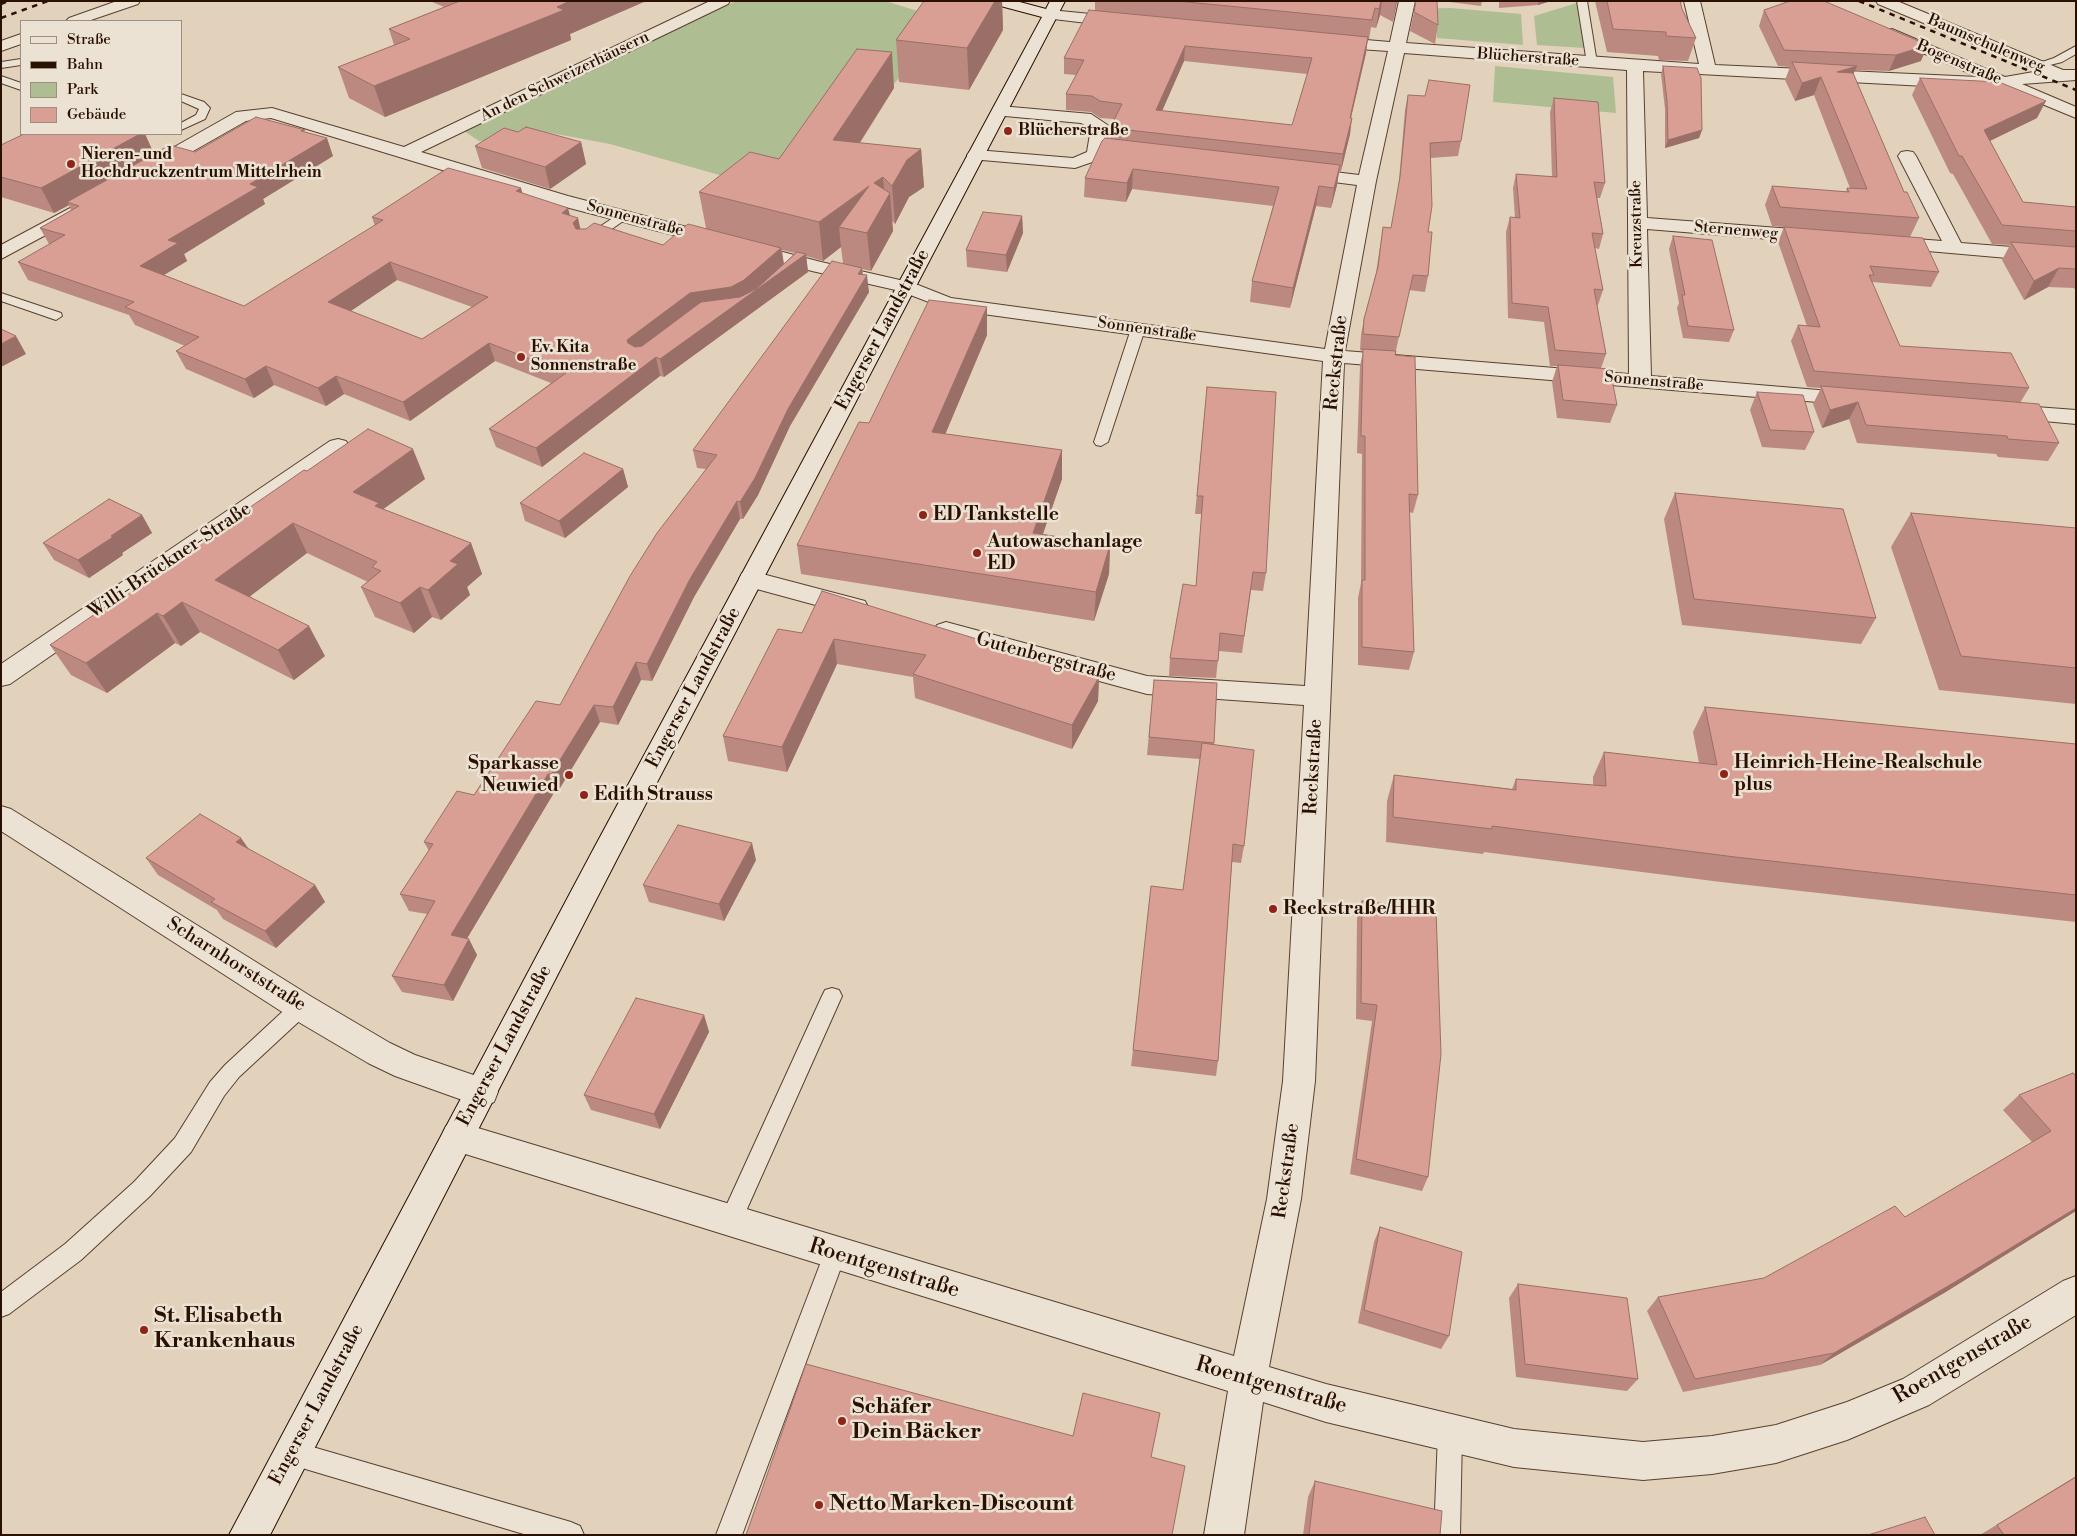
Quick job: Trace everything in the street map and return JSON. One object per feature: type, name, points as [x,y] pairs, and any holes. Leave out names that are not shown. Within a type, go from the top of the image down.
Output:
[{"type":"street","points":[[77,20],[133,1]]},
{"type":"street","name":"An den Schweizerhäusern","points":[[406,153],[723,1]]},
{"type":"street","points":[[998,1],[1054,8],[1138,24]]},
{"type":"street","name":"Reckstraße","points":[[1224,1535],[1248,1380],[1284,1199],[1299,1081],[1334,356],[1367,180],[1398,49],[1407,1]]},
{"type":"street","points":[[1692,1],[1708,69]]},
{"type":"street","name":"Baumschulenweg","points":[[1883,1],[2038,65],[2071,76]]},
{"type":"street","name":"Engerser Landstraße","points":[[249,1535],[751,579],[1054,8]]},
{"type":"street","name":"Bogenstraße","points":[[1876,27],[2076,113]]},
{"type":"street","points":[[1,46],[20,39]]},
{"type":"street","name":"Blücherstraße","points":[[1315,41],[1398,49],[1635,66],[1944,82],[2002,82],[2071,76]]},
{"type":"street","name":"Kreuzstraße","points":[[1635,66],[1640,381]]},
{"type":"street","points":[[976,155],[1075,163],[1095,155],[1100,126],[1085,118],[1000,111]]},
{"type":"street","name":"Sonnenstraße","points":[[137,176],[242,116],[272,113],[792,268],[906,287],[947,303],[1334,356],[1878,401]]},
{"type":"street","points":[[1097,150],[1150,156]]},
{"type":"street","points":[[1907,156],[1955,248]]},
{"type":"street","points":[[1288,172],[1367,180]]},
{"type":"street","points":[[1,253],[86,205]]},
{"type":"street","name":"Sternenweg","points":[[1636,223],[1839,239]]},
{"type":"street","points":[[1868,242],[2076,258]]},
{"type":"street","points":[[1987,410],[2076,417]]},
{"type":"street","name":"Willi-Brückner-Straße","points":[[1,677],[338,446]]},
{"type":"street","points":[[751,579],[877,612]]},
{"type":"street","name":"Gutenbergstraße","points":[[925,625],[1147,684],[1318,696]]},
{"type":"street","name":"Scharnhorststraße","points":[[1,817],[301,1007],[379,1053],[406,1066],[482,1092]]},
{"type":"street","name":"Roentgenstraße","points":[[458,1137],[730,1222],[1326,1403],[1514,1448],[1643,1461],[1712,1455],[1776,1444],[1847,1421],[1916,1392],[2076,1294]]},
{"type":"lane","points":[[1582,1],[1592,63]]},
{"type":"lane","points":[[2038,65],[2058,60],[2076,49]]},
{"type":"lane","points":[[1,65],[20,62]]},
{"type":"lane","points":[[1,79],[20,87]]},
{"type":"lane","points":[[182,97],[200,104],[205,108],[201,117],[182,126]]},
{"type":"lane","points":[[585,242],[622,216]]},
{"type":"lane","points":[[1,297],[56,316]]},
{"type":"lane","points":[[1101,442],[1138,329]]},
{"type":"lane","points":[[730,1222],[832,996]]},
{"type":"lane","points":[[4,1300],[73,1252],[166,1165],[183,1145],[217,1089],[246,1057],[301,1007]]},
{"type":"lane","points":[[729,1535],[835,1254]]},
{"type":"lane","points":[[1447,1535],[1450,1434]]},
{"type":"lane","points":[[292,1453],[570,1535]]},
{"type":"green space","points":[[736,1],[885,1],[931,15],[911,65],[893,85],[795,166],[744,182],[610,144],[524,128],[502,142],[479,141],[464,131]]},
{"type":"green space","points":[[1577,3],[1584,48],[1537,45],[1534,16]]},
{"type":"green space","points":[[1450,8],[1521,14],[1523,45],[1437,38],[1437,31],[1418,9]]},
{"type":"green space","points":[[1495,66],[1613,77],[1616,113],[1493,102]]},
{"type":"building","points":[[460,1],[570,1],[557,7],[564,10],[374,86],[338,67],[410,39],[389,29]]},
{"type":"building","points":[[924,1],[995,1],[967,48],[896,40]]},
{"type":"building","points":[[1177,1],[1381,1],[1379,9],[1375,8],[1372,20]]},
{"type":"building","points":[[1416,1],[1437,1],[1438,25],[1414,12]]},
{"type":"building","points":[[1607,1],[1680,1],[1696,38],[1666,36],[1666,32],[1613,29]]},
{"type":"building","points":[[1790,1],[1824,1],[1928,45],[1896,55],[1784,50],[1764,10]]},
{"type":"building","points":[[1089,10],[1368,37],[1343,154],[1110,128],[1122,104],[1100,101],[1092,96],[1066,94],[1084,60],[1064,58]],"holes":[[[1185,46],[1312,58],[1292,125],[1156,110]]]},
{"type":"building","points":[[857,49],[892,52],[833,140],[921,149],[907,160],[892,186],[883,177],[874,183],[890,193],[867,233],[839,227],[869,186],[819,222],[699,192],[750,152],[779,159]]},
{"type":"building","points":[[1792,62],[1857,66],[1837,72],[1853,73],[1904,192],[1907,192],[1919,218],[1780,207],[1772,186],[1849,192],[1847,188],[1867,189],[1821,77],[1802,83]]},
{"type":"building","points":[[1663,66],[1697,68],[1701,78],[1702,130],[1668,140],[1667,101]]},
{"type":"building","points":[[1920,78],[1999,82],[2046,101],[1984,130],[2023,202],[2076,207],[2076,231],[2002,225],[1962,156],[1959,156]]},
{"type":"building","points":[[1429,80],[1470,85],[1461,141],[1430,143],[1432,206],[1428,232],[1432,232],[1428,276],[1413,275],[1399,337],[1363,334],[1364,319],[1378,267],[1383,227],[1391,228],[1400,177],[1408,95],[1425,96]]},
{"type":"building","points":[[1554,98],[1598,102],[1605,183],[1594,182],[1603,234],[1592,233],[1603,290],[1594,289],[1606,354],[1555,350],[1548,307],[1512,303],[1510,217],[1520,218],[1516,174],[1557,177]]},
{"type":"building","points":[[256,117],[327,138],[250,184],[258,187],[168,240],[178,243],[140,266],[244,306],[383,220],[372,217],[448,168],[521,188],[516,191],[568,208],[562,213],[578,218],[573,223],[576,229],[586,229],[594,223],[663,245],[688,224],[781,248],[744,280],[731,287],[690,293],[627,340],[628,343],[635,347],[642,346],[701,302],[740,297],[756,289],[797,252],[806,254],[660,359],[656,357],[536,448],[489,429],[566,373],[489,343],[403,402],[336,376],[318,388],[266,366],[245,379],[176,351],[199,337],[125,307],[134,302],[18,262],[65,235],[40,228],[79,206],[67,202],[170,145],[195,152]],"holes":[[[390,262],[488,297],[422,339],[328,302]]]},
{"type":"building","points":[[526,127],[581,142],[545,167],[475,146],[504,128],[518,132]]},
{"type":"building","points":[[22,135],[138,135],[41,188],[1,177],[1,145]]},
{"type":"building","points":[[1105,138],[1340,165],[1334,188],[1319,186],[1293,288],[1252,281],[1279,187],[1133,169],[1127,183],[1085,178]]},
{"type":"building","points":[[983,212],[1022,216],[1006,255],[966,250]]},
{"type":"building","points":[[1784,227],[1923,238],[1939,272],[1870,266],[1874,275],[1869,275],[1900,346],[2011,353],[2029,388],[1814,371],[1798,325],[1820,327]]},
{"type":"building","points":[[1673,236],[1712,240],[1734,330],[1688,326],[1682,295],[1685,295]]},
{"type":"building","points":[[2011,242],[2076,247],[2076,269],[2059,268],[2034,281]]},
{"type":"building","points":[[832,261],[862,268],[858,274],[867,275],[788,409],[755,478],[740,502],[737,501],[690,579],[647,664],[636,662],[613,707],[594,705],[551,774],[548,774],[451,935],[469,939],[444,985],[392,976],[435,901],[400,894],[433,844],[424,842],[457,791],[474,795],[536,701],[560,705],[630,576],[657,533],[717,455],[693,450]]},
{"type":"building","points":[[929,300],[987,307],[932,432],[1062,450],[1033,533],[1110,545],[1096,592],[797,545],[859,422],[869,423]]},
{"type":"building","points":[[1,329],[16,336],[1,344]]},
{"type":"building","points":[[1363,349],[1396,351],[1395,355],[1415,357],[1418,495],[1409,494],[1414,652],[1362,647],[1362,580],[1365,580],[1365,436],[1361,436]]},
{"type":"building","points":[[1558,365],[1610,369],[1617,405],[1563,400]]},
{"type":"building","points":[[1821,386],[2039,404],[2059,443],[2008,439],[2007,436],[1866,425],[1858,402],[1830,410]]},
{"type":"building","points":[[1207,387],[1276,392],[1266,573],[1253,572],[1244,636],[1220,633],[1218,661],[1170,658],[1183,584],[1196,586],[1203,496],[1197,496]]},
{"type":"building","points":[[1757,392],[1803,395],[1814,432],[1770,430]]},
{"type":"building","points":[[368,429],[413,449],[353,492],[379,503],[375,506],[471,543],[450,561],[458,564],[428,590],[420,587],[400,603],[361,587],[381,571],[372,567],[377,562],[293,523],[215,580],[309,626],[278,650],[182,602],[163,616],[157,613],[86,663],[50,645],[304,470],[307,471]]},
{"type":"building","points":[[584,453],[623,469],[559,521],[520,503]]},
{"type":"building","points":[[1675,493],[1843,509],[1876,618],[1694,599]]},
{"type":"building","points":[[109,499],[142,515],[78,560],[43,543]]},
{"type":"building","points":[[1911,513],[2076,528],[2076,668],[1961,656]]},
{"type":"building","points":[[822,591],[1099,677],[1072,725],[913,674],[926,655],[834,639],[782,747],[723,736],[778,629],[802,633]]},
{"type":"building","points":[[1154,680],[1217,683],[1214,743],[1149,737]]},
{"type":"building","points":[[1705,707],[2076,744],[2076,895],[1735,857],[1492,826],[1492,829],[1393,817],[1394,775],[1516,790],[1516,779],[1606,786],[1604,752],[1717,765]]},
{"type":"building","points":[[1202,743],[1254,750],[1244,846],[1233,844],[1218,1061],[1133,1050],[1151,886],[1183,890]]},
{"type":"building","points":[[200,814],[241,838],[236,842],[315,885],[265,931],[211,902],[215,899],[146,858]]},
{"type":"building","points":[[678,825],[752,843],[719,904],[643,885]]},
{"type":"building","points":[[1362,901],[1436,910],[1441,1054],[1428,1177],[1356,1159],[1377,1005],[1361,1003]]},
{"type":"building","points":[[636,998],[704,1015],[654,1114],[584,1095]]},
{"type":"building","points":[[2073,1073],[2076,1076],[2076,1208],[1834,1353],[1695,1379],[1658,1297],[1764,1278],[1895,1206],[1905,1217],[2051,1131],[2019,1095]]},
{"type":"building","points":[[1380,1227],[1462,1252],[1449,1336],[1364,1310]]},
{"type":"building","points":[[1518,1284],[1627,1298],[1638,1379],[1525,1364]]},
{"type":"building","points":[[806,1364],[1073,1436],[1083,1393],[1160,1413],[1151,1457],[1185,1466],[1172,1535],[746,1535]]},
{"type":"building","points":[[2076,1477],[2076,1535],[2004,1535],[1997,1525]]},
{"type":"building","points":[[1315,1481],[1442,1511],[1440,1535],[1309,1535]]},
{"type":"building","points":[[1925,1517],[1935,1535],[1868,1535]]},
{"type":"railway","points":[[1,4],[8,1]]},
{"type":"railway","points":[[1,18],[48,1]]},
{"type":"railway","points":[[1859,1],[2076,90]]},
{"type":"place","name":"Blücherstraße","points":[[1008,131]]},
{"type":"place","name":"Nieren- und Hochdruckzentrum Mittelrhein","points":[[71,164]]},
{"type":"place","name":"Ev. Kita Sonnenstraße","points":[[521,357]]},
{"type":"place","name":"ED Tankstelle","points":[[923,515]]},
{"type":"place","name":"Autowaschanlage ED","points":[[977,553]]},
{"type":"place","name":"Heinrich-Heine-Realschule plus","points":[[1724,774]]},
{"type":"place","name":"Sparkasse Neuwied","points":[[569,775]]},
{"type":"place","name":"Edith Strauss","points":[[584,795]]},
{"type":"place","name":"Reckstraße/HHR","points":[[1273,909]]},
{"type":"place","name":"St. Elisabeth Krankenhaus","points":[[144,1330]]},
{"type":"place","name":"Schäfer Dein Bäcker","points":[[842,1421]]},
{"type":"place","name":"Netto Marken-Discount","points":[[819,1505]]}]
